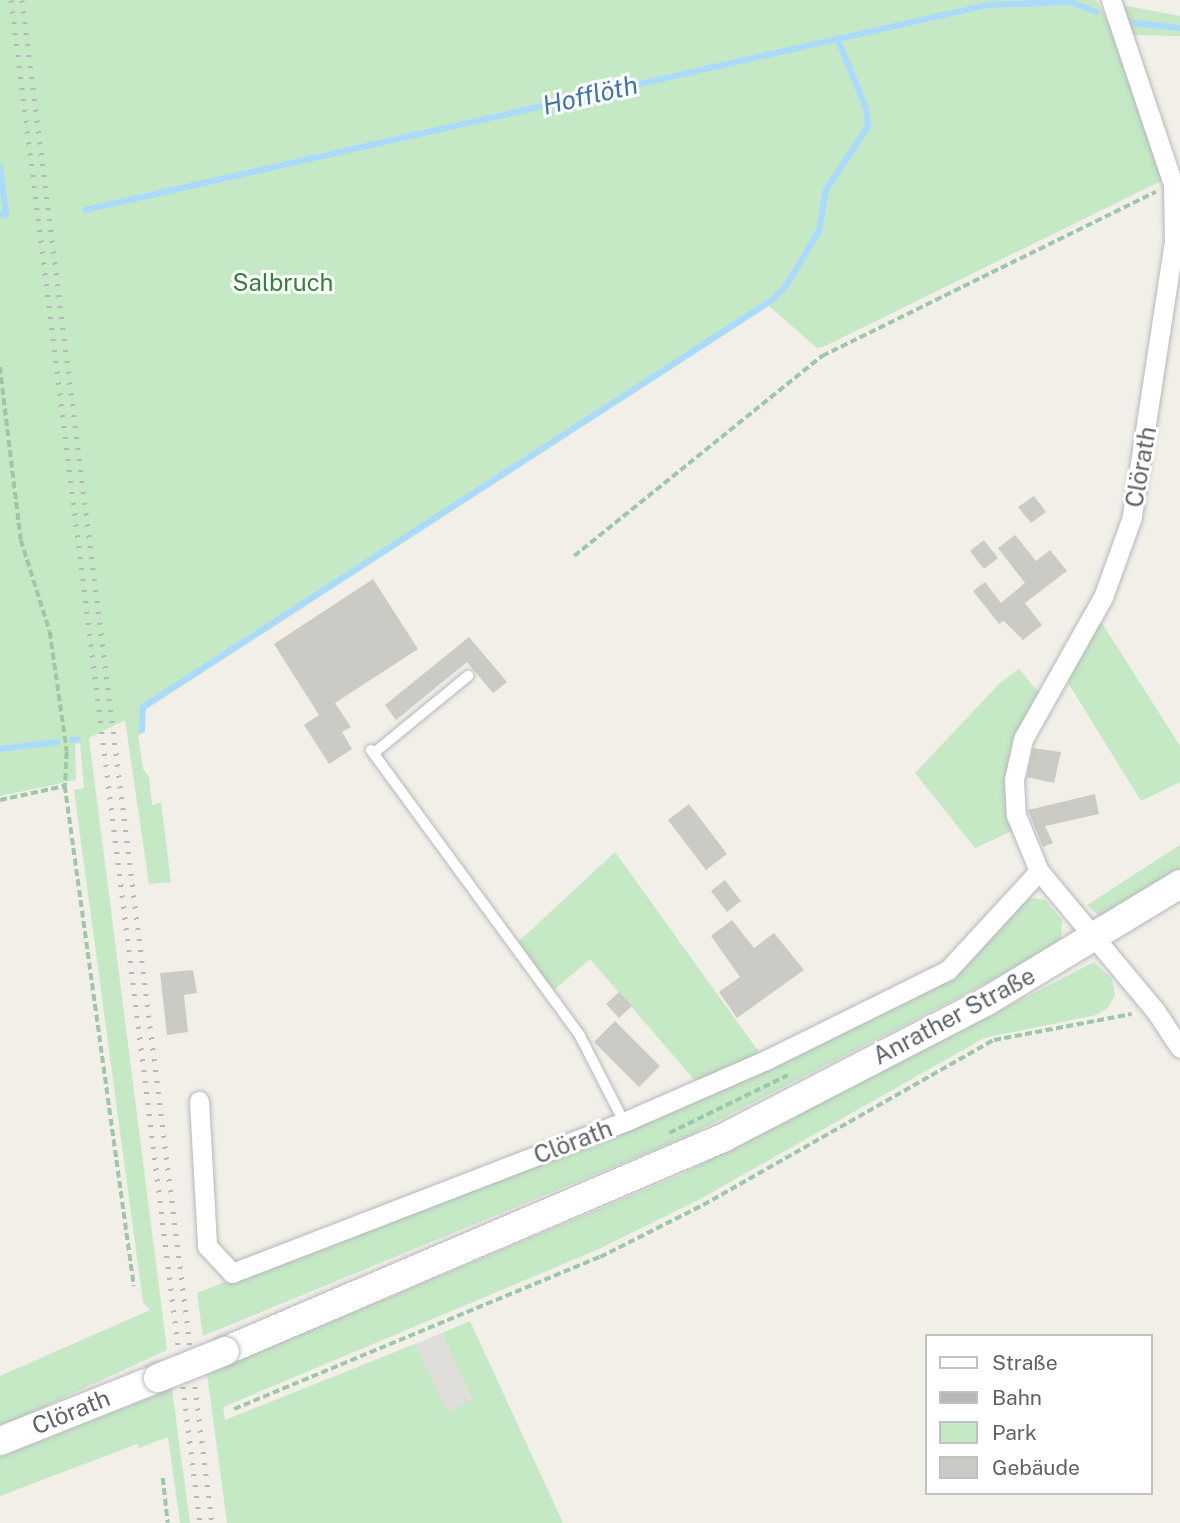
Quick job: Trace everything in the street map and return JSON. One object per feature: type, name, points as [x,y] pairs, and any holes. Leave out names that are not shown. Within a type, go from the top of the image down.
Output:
[{"type":"main road","name":"Anrather Straße","points":[[723,1138],[987,1001],[1095,939],[1180,884]]},
{"type":"main road","name":"Clörath","points":[[0,1441],[225,1350],[723,1138]]},
{"type":"street","name":"Clörath","points":[[1111,0],[1173,184],[1174,241],[1132,517],[1103,597],[1023,739],[1014,780],[1016,816],[1039,871],[1155,1010],[1180,1048]]},
{"type":"street","name":"Clörath","points":[[199,1101],[207,1246],[232,1273],[624,1122],[766,1060],[948,970],[1039,871]]},
{"type":"lane","points":[[468,676],[373,752],[580,1037],[624,1122]]},
{"type":"path","points":[[574,556],[822,356],[1173,184]]},
{"type":"path","points":[[0,367],[21,540],[50,632],[66,752],[65,786],[72,809],[134,1286]]},
{"type":"path","points":[[0,800],[65,786]]},
{"type":"path","points":[[234,1409],[600,1257],[703,1205],[994,1040],[1155,1010]]},
{"type":"path","points":[[658,1138],[796,1071]]},
{"type":"path","points":[[163,1478],[168,1523]]},
{"type":"shaded area","points":[[442,1333],[472,1401],[446,1412],[415,1344]]},
{"type":"green space","name":"Salbruch","points":[[0,0],[1096,0],[1113,30],[1163,180],[823,347],[817,348],[769,306],[145,710],[145,731],[138,736],[143,769],[149,777],[152,805],[161,802],[171,882],[149,884],[125,720],[89,738],[167,1350],[0,1427],[0,1376],[150,1310],[143,1302],[74,790],[84,788],[80,743],[75,745],[76,780],[0,796]]},
{"type":"green space","points":[[1122,5],[1180,16],[1180,36],[1132,35]]},
{"type":"green space","points":[[1100,620],[1180,746],[1180,782],[1141,801],[1067,681]]},
{"type":"green space","points":[[1019,669],[1039,693],[1013,740],[1004,783],[1012,831],[975,848],[915,773],[1000,683]]},
{"type":"green space","points":[[1180,845],[1180,874],[1102,919],[1087,905]]},
{"type":"green space","points":[[615,852],[761,1055],[698,1084],[590,959],[553,991],[517,943]]},
{"type":"green space","points":[[1031,898],[1045,900],[1062,920],[1061,941],[1053,949],[688,1136],[203,1336],[197,1293],[634,1123],[875,1014]]},
{"type":"green space","points":[[1094,962],[1112,979],[1115,995],[1108,1008],[1096,1015],[984,1038],[702,1198],[599,1249],[223,1407],[225,1420],[415,1344],[447,1412],[472,1400],[442,1333],[470,1321],[563,1523],[227,1523],[207,1374],[680,1175]]},
{"type":"green space","points":[[172,1389],[190,1523],[180,1523],[168,1437],[139,1448],[137,1444],[0,1496],[0,1457]]},
{"type":"building","points":[[1034,496],[1046,512],[1031,523],[1018,507]]},
{"type":"building","points":[[1015,535],[1036,561],[1050,550],[1067,571],[1025,603],[1042,625],[1023,640],[1004,621],[999,624],[973,591],[985,582],[1001,603],[1025,583],[998,548]]},
{"type":"building","points":[[984,540],[998,558],[984,569],[970,551]]},
{"type":"building","points":[[373,579],[418,649],[335,703],[351,727],[342,732],[352,749],[329,764],[304,725],[319,715],[274,644]]},
{"type":"building","points":[[469,637],[507,682],[493,693],[467,662],[396,720],[385,705]]},
{"type":"building","points":[[1033,748],[1061,752],[1054,783],[1027,777]]},
{"type":"building","points":[[1095,794],[1099,814],[1045,826],[1053,843],[1043,847],[1028,810]]},
{"type":"building","points":[[689,804],[727,854],[706,870],[668,820]]},
{"type":"building","points":[[725,880],[741,901],[727,912],[711,891]]},
{"type":"building","points":[[732,920],[754,948],[774,933],[804,970],[737,1018],[719,992],[740,977],[711,936]]},
{"type":"building","points":[[193,970],[197,993],[184,995],[188,1032],[167,1035],[160,973]]},
{"type":"building","points":[[619,992],[632,1006],[619,1018],[606,1004]]},
{"type":"building","points":[[615,1021],[660,1066],[639,1087],[594,1042]]},
{"type":"waterway","name":"Hofflöth","points":[[85,210],[987,5],[1070,2],[1096,12]]},
{"type":"waterway","name":"Hofflöth","points":[[1134,23],[1180,28]]},
{"type":"waterway","points":[[142,730],[143,707],[772,300],[786,286],[819,231],[826,190],[868,126],[866,108],[838,40]]},
{"type":"waterway","points":[[0,167],[6,214],[0,215]]},
{"type":"waterway","points":[[72,740],[78,739]]},
{"type":"waterway","points":[[0,749],[58,742]]},
{"type":"railway","points":[[11,0],[200,1523]]},
{"type":"railway","points":[[22,0],[212,1523]]}]
